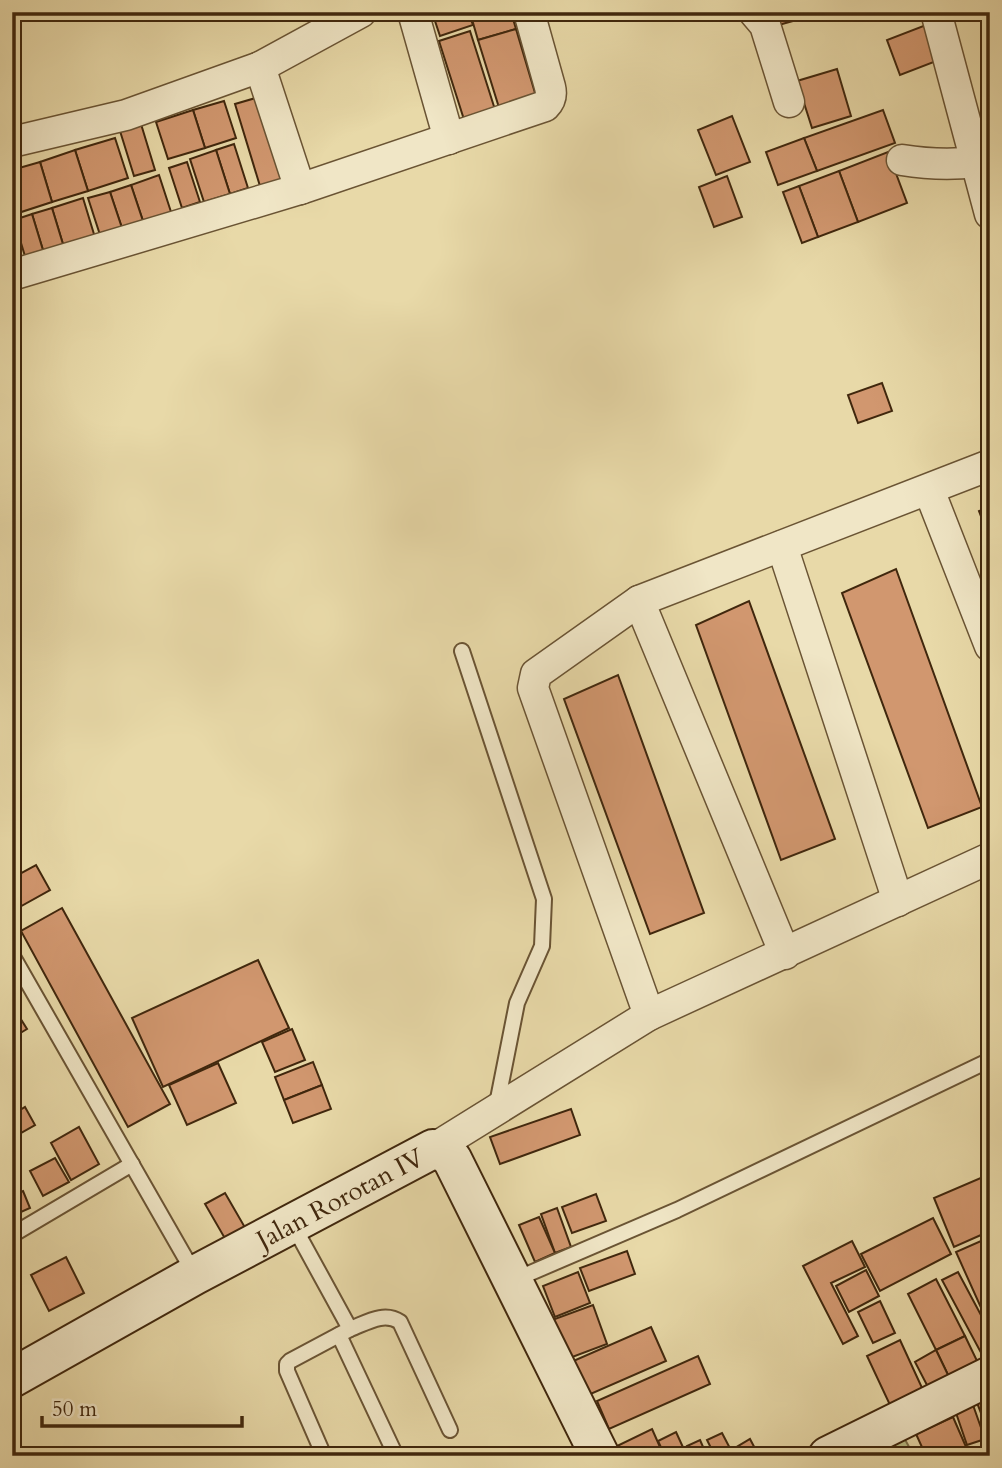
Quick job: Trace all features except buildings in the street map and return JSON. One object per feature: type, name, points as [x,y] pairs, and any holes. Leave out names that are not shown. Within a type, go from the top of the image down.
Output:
[{"type":"street","points":[[12,142],[126,115],[260,67],[361,12]]},
{"type":"street","points":[[413,12],[449,139]]},
{"type":"street","points":[[12,275],[300,189],[545,106],[552,94],[551,87],[529,12]]},
{"type":"street","points":[[754,12],[765,25],[789,102]]},
{"type":"street","points":[[936,12],[990,214]]},
{"type":"street","points":[[260,67],[300,189]]},
{"type":"street","points":[[902,160],[944,165],[976,162]]},
{"type":"street","points":[[649,1015],[533,688],[536,674],[639,601],[990,465]]},
{"type":"street","points":[[929,490],[990,646]]},
{"type":"street","points":[[782,546],[898,901]]},
{"type":"street","points":[[639,601],[785,954]]},
{"type":"street","points":[[433,1149],[649,1015],[990,858]]},
{"type":"street","name":"Jalan Rorotan IV","points":[[12,1378],[195,1275],[433,1149],[444,1152],[452,1159],[600,1456]]},
{"type":"street","points":[[828,1456],[990,1376]]},
{"type":"lane","points":[[462,651],[544,899],[542,946],[517,1003],[495,1110]]},
{"type":"lane","points":[[12,955],[195,1275]]},
{"type":"lane","points":[[513,1280],[677,1210],[990,1060]]},
{"type":"lane","points":[[12,1235],[132,1164]]},
{"type":"lane","points":[[292,1224],[344,1332],[396,1456]]},
{"type":"lane","points":[[324,1456],[287,1371],[287,1364],[344,1332],[383,1317],[392,1317],[400,1322],[450,1430]]},
{"type":"green space","points":[[896,1423],[914,1456],[841,1456]]}]
